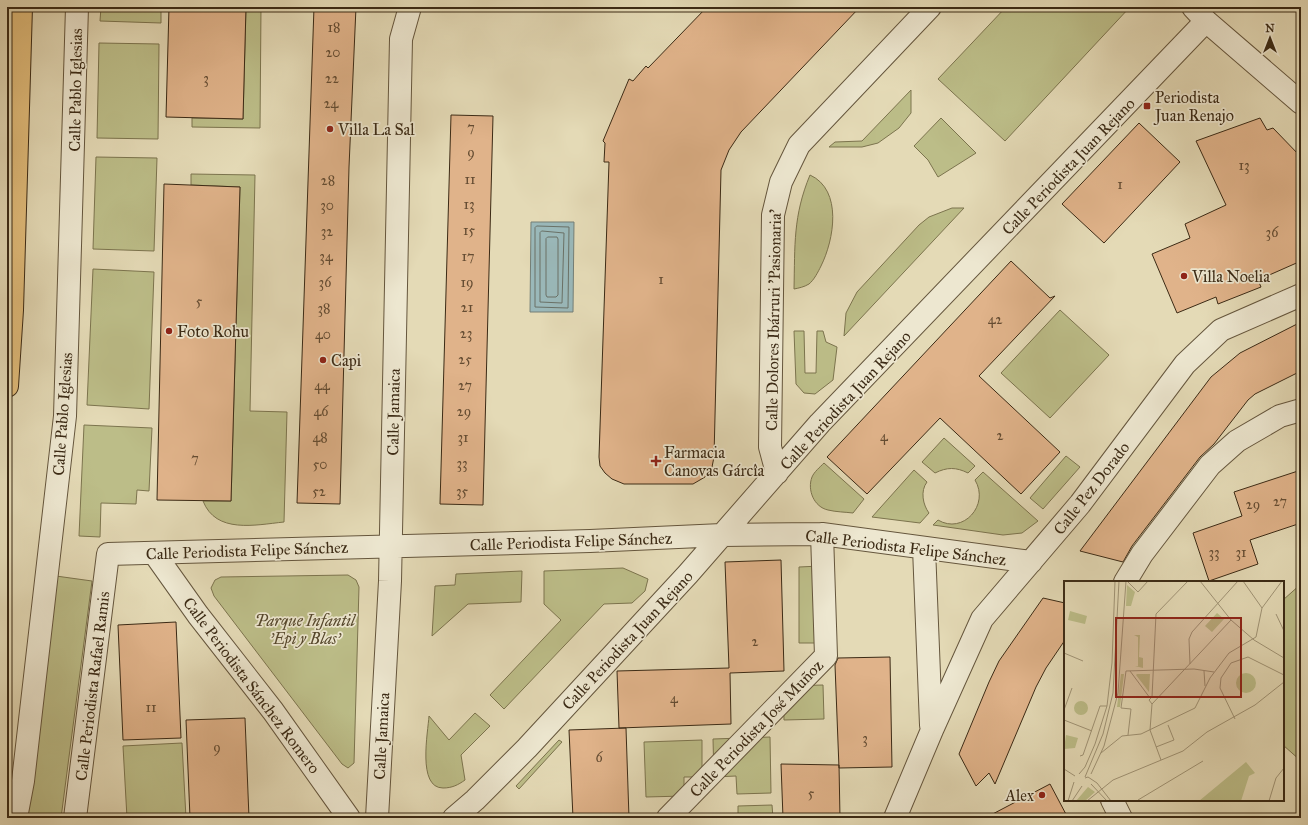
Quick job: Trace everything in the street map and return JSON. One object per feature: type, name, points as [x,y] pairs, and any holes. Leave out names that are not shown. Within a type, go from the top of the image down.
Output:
[{"type":"main road","points":[[7,386],[12,302],[21,7]]},
{"type":"street","name":"Calle Pablo Iglesias","points":[[16,818],[25,766],[65,416],[77,7]]},
{"type":"street","name":"Calle Jamaica","points":[[377,818],[390,546],[401,39],[410,7]]},
{"type":"street","name":"Calle Dolores Ibárruri 'Pasionaria'","points":[[777,473],[770,447],[773,215],[780,182],[799,145],[930,7]]},
{"type":"street","name":"Calle Periodista Juan Rejano","points":[[454,818],[475,800],[527,748],[722,535],[820,423],[1199,14]]},
{"type":"street","points":[[1199,14],[1301,103]]},
{"type":"street","name":"Calle Pez Dorado","points":[[895,818],[932,730],[982,619],[1080,504],[1185,364],[1221,330],[1301,295]]},
{"type":"street","points":[[1125,581],[1142,554],[1210,465],[1237,441],[1280,416],[1301,410]]},
{"type":"street","name":"Calle Periodista Felipe Sánchez","points":[[108,554],[590,541],[722,535],[822,534],[1031,562]]},
{"type":"street","name":"Calle Periodista José Muñoz","points":[[668,818],[826,656],[822,534]]},
{"type":"street","name":"Calle Pez Dorado","points":[[924,548],[932,730]]},
{"type":"street","name":"Calle Periodista Sánchez Romero","points":[[154,553],[198,615],[273,711],[349,818]]},
{"type":"street","name":"Calle Periodista Rafael Ramis","points":[[75,818],[108,554]]},
{"type":"street","points":[[1112,801],[1121,818]]},
{"type":"green space","points":[[101,7],[161,7],[161,23],[100,21]]},
{"type":"green space","points":[[246,7],[261,7],[260,128],[192,127],[192,118],[243,119]]},
{"type":"green space","points":[[1006,7],[1130,7],[1005,141],[938,79]]},
{"type":"green space","points":[[99,43],[159,44],[158,139],[97,138]]},
{"type":"green space","points":[[911,90],[911,113],[899,128],[878,143],[862,147],[829,147],[835,142],[862,141]]},
{"type":"green space","points":[[941,118],[976,153],[938,177],[928,160],[914,146]]},
{"type":"green space","points":[[96,157],[157,158],[154,251],[93,249]]},
{"type":"green space","points":[[191,174],[255,175],[250,411],[287,412],[284,522],[261,525],[238,525],[227,523],[217,519],[209,512],[203,501],[231,501],[240,187],[191,185]]},
{"type":"green space","points":[[810,175],[820,182],[827,192],[833,216],[832,230],[826,255],[816,276],[809,284],[794,289],[796,231],[800,204]]},
{"type":"green space","points":[[952,208],[964,208],[844,336],[846,313],[857,292],[919,225],[929,217]]},
{"type":"green space","points":[[93,269],[154,272],[149,409],[87,405]]},
{"type":"green space","points":[[1060,310],[1109,355],[1050,418],[1001,373]]},
{"type":"green space","points":[[794,331],[804,331],[805,373],[816,373],[817,331],[823,331],[826,342],[837,347],[833,380],[815,394],[804,393],[796,384]]},
{"type":"green space","points":[[84,425],[152,428],[149,491],[137,490],[136,504],[101,503],[100,537],[79,536]]},
{"type":"green space","points":[[944,438],[975,466],[968,473],[952,468],[935,473],[922,462]]},
{"type":"green space","points":[[1066,456],[1080,467],[1043,509],[1030,498]]},
{"type":"green space","points":[[824,463],[864,499],[853,513],[828,510],[815,502],[810,487],[812,477]]},
{"type":"green space","points":[[914,470],[927,482],[923,498],[929,513],[920,523],[872,517]]},
{"type":"green space","points":[[983,472],[1038,521],[1022,533],[1003,535],[933,525],[938,520],[947,524],[956,524],[965,521],[972,515],[979,499],[979,490],[975,480]]},
{"type":"green space","points":[[820,566],[820,643],[799,643],[799,567]]},
{"type":"green space","points":[[623,568],[648,579],[645,591],[632,603],[604,604],[504,709],[490,695],[561,620],[544,604],[544,571]]},
{"type":"green space","points":[[522,571],[521,602],[468,604],[432,636],[435,586],[455,585],[456,574]]},
{"type":"green space","name":"Parque Infantil 'Epi y Blas'","points":[[348,575],[356,580],[359,587],[354,763],[348,768],[342,764],[214,596],[211,588],[215,580],[221,577]]},
{"type":"green space","points":[[56,576],[92,581],[61,818],[24,818]]},
{"type":"green space","points":[[1301,584],[1301,761],[1284,746],[1284,599]]},
{"type":"green space","points":[[823,685],[824,719],[784,720],[783,686]]},
{"type":"green space","points":[[475,713],[490,726],[461,755],[465,780],[457,785],[449,787],[443,788],[435,786],[430,779],[426,758],[429,716],[449,740]]},
{"type":"green space","points":[[770,737],[771,793],[737,794],[736,776],[714,777],[713,739]]},
{"type":"green space","points":[[559,740],[562,742],[519,789],[516,786]]},
{"type":"green space","points":[[702,740],[702,777],[684,777],[684,796],[646,797],[644,742]]},
{"type":"green space","points":[[182,743],[186,818],[127,818],[123,746]]},
{"type":"green space","points":[[772,805],[773,818],[738,818],[738,806]]},
{"type":"water","points":[[531,222],[574,222],[573,312],[530,312]]},
{"type":"building","points":[[169,7],[246,7],[243,119],[166,117]]},
{"type":"building","points":[[314,7],[356,7],[349,167],[340,504],[297,503]]},
{"type":"building","points":[[707,7],[860,7],[741,132],[729,150],[721,170],[714,457],[712,467],[705,477],[693,484],[624,484],[612,479],[605,473],[600,466],[599,457],[609,162],[604,162],[605,143],[603,141],[629,79],[633,81],[646,66],[648,68]]},
{"type":"building","points":[[451,115],[493,116],[483,505],[440,504]]},
{"type":"building","points":[[1260,118],[1267,130],[1273,128],[1301,157],[1301,261],[1258,280],[1261,287],[1218,304],[1216,297],[1177,313],[1152,254],[1190,238],[1185,224],[1226,205],[1196,141]]},
{"type":"building","points":[[1139,123],[1180,162],[1104,243],[1062,204]]},
{"type":"building","points":[[164,184],[240,187],[231,501],[157,500]]},
{"type":"building","points":[[1011,261],[1050,298],[1055,296],[979,376],[1060,452],[1021,494],[940,418],[867,494],[827,457]]},
{"type":"building","points":[[1301,322],[1301,371],[1255,394],[1248,400],[1214,444],[1200,457],[1132,546],[1123,562],[1080,551],[1211,377],[1240,353]]},
{"type":"building","points":[[1301,470],[1301,523],[1250,540],[1258,564],[1209,581],[1193,533],[1242,516],[1234,492]]},
{"type":"building","points":[[781,560],[784,671],[730,673],[731,724],[619,728],[617,671],[729,668],[725,562]]},
{"type":"building","points":[[1043,598],[1064,603],[1064,641],[1046,668],[1036,687],[995,784],[989,773],[976,786],[959,754],[999,661]]},
{"type":"building","points":[[176,622],[181,738],[123,740],[118,625]]},
{"type":"building","points":[[890,657],[892,767],[839,768],[835,665],[838,658]]},
{"type":"building","points":[[245,718],[249,818],[190,818],[186,720]]},
{"type":"building","points":[[626,728],[629,818],[573,818],[569,730]]},
{"type":"building","points":[[781,764],[839,765],[840,818],[783,818]]},
{"type":"building","name":"Alex","points":[[1050,784],[1068,818],[985,818]]},
{"type":"place","name":"Periodista Juan Renajo","points":[[1147,106]]},
{"type":"place","name":"Villa La Sal","points":[[330,129]]},
{"type":"place","name":"Villa Noelia","points":[[1184,276]]},
{"type":"place","name":"Foto Rohu","points":[[169,331]]},
{"type":"place","name":"Capi","points":[[323,360]]},
{"type":"place","name":"Farmacia Canovas Gárcîa","points":[[656,461]]},
{"type":"place","name":"Alex","points":[[1042,795]]}]
